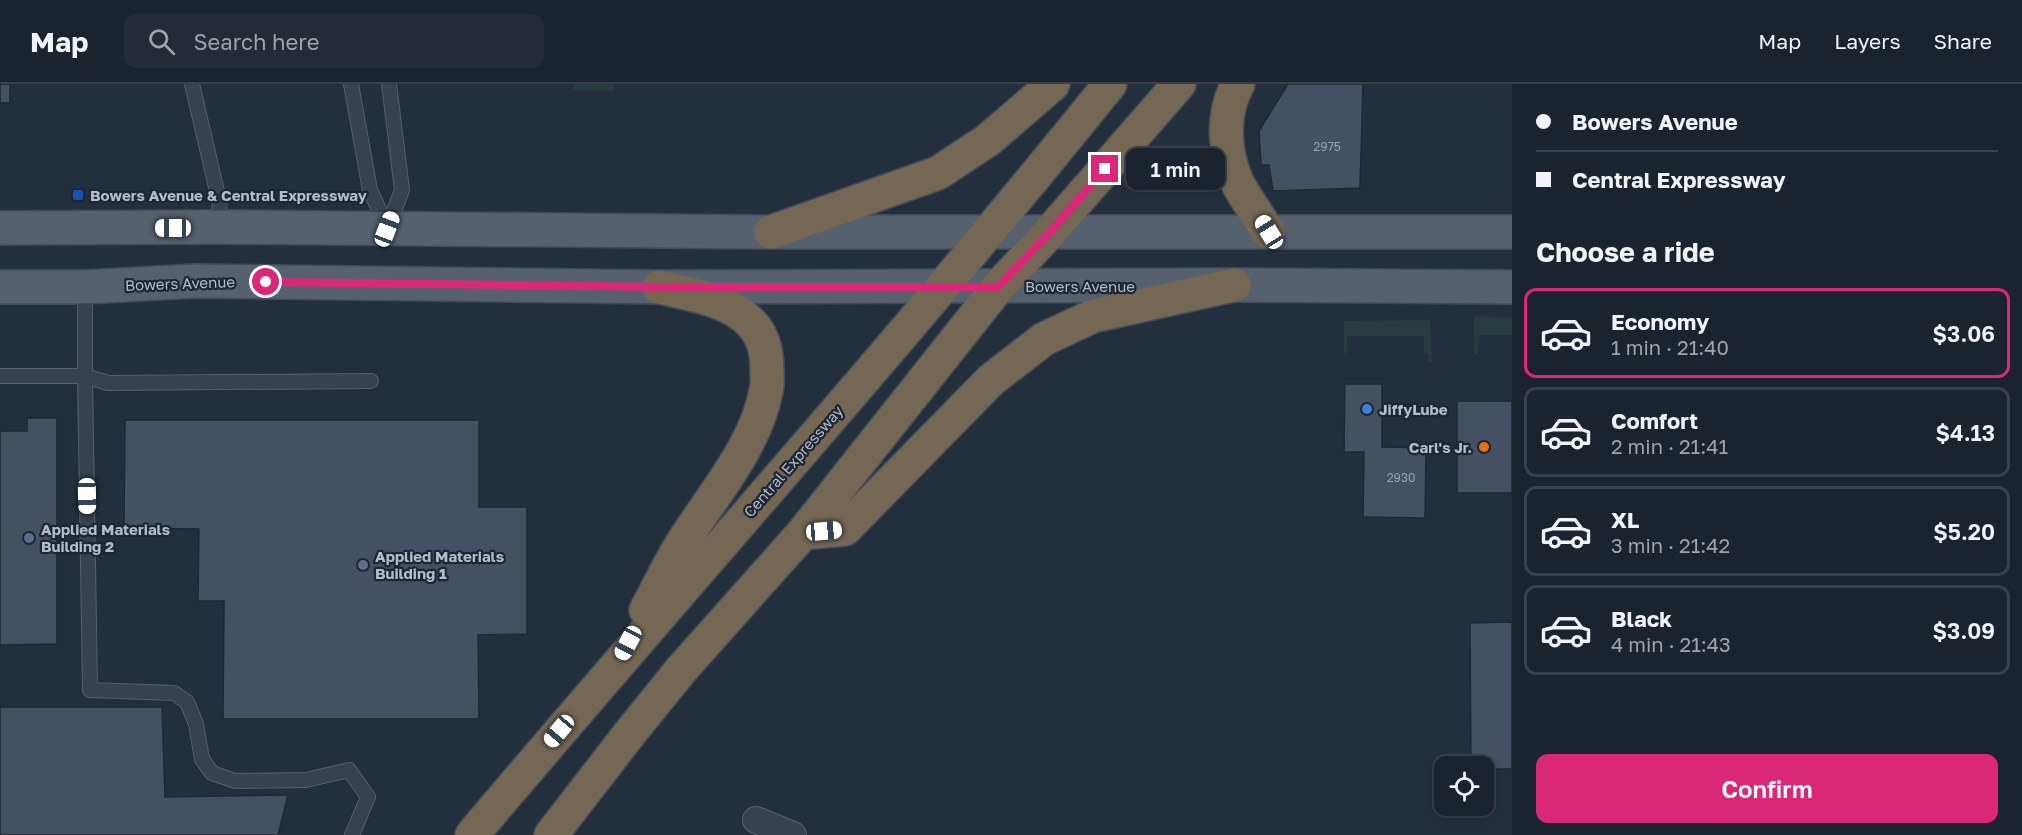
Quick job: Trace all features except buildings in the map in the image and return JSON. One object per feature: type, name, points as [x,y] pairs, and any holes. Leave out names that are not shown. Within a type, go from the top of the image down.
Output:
[{"type":"highway","points":[[771,232],[939,173],[988,140],[1053,84]]},
{"type":"highway","name":"Central Expressway","points":[[472,835],[618,662],[944,287],[1110,84]]},
{"type":"highway","points":[[551,835],[681,670],[803,533],[998,287],[1050,232],[1179,84]]},
{"type":"highway","points":[[1238,84],[1227,119],[1226,146],[1238,184],[1269,232]]},
{"type":"highway","points":[[803,533],[845,529],[991,380],[1044,339],[1093,316],[1234,285]]},
{"type":"highway","points":[[618,662],[681,545],[745,447],[759,416],[767,390],[766,349],[761,336],[751,322],[722,304],[658,287]]},
{"type":"main road","points":[[0,228],[221,227],[771,232],[1512,232]]},
{"type":"main road","name":"Bowers Avenue","points":[[0,287],[85,287],[195,281],[658,287],[1234,285],[1512,287]]},
{"type":"street","points":[[756,820],[793,835]]},
{"type":"lane","points":[[192,84],[219,200],[221,227]]},
{"type":"lane","points":[[351,84],[370,190],[387,229]]},
{"type":"lane","points":[[387,229],[402,190],[389,84]]},
{"type":"lane","points":[[85,287],[90,690],[174,693],[187,702],[196,724],[202,759],[212,773],[235,782],[306,780],[349,770],[368,797],[352,835]]},
{"type":"lane","points":[[0,376],[85,376],[108,383],[371,381]]},
{"type":"green space","points":[[574,84],[614,84],[614,91],[574,90]]},
{"type":"green space","points":[[1474,316],[1512,318],[1512,335],[1479,335],[1478,353],[1474,353]]},
{"type":"green space","points":[[1430,320],[1432,362],[1428,362],[1429,353],[1424,353],[1424,336],[1347,336],[1347,351],[1346,354],[1344,353],[1344,321]]},
{"type":"place","name":"Bowers Avenue & Central Expressway","points":[[78,195]]},
{"type":"place","name":"JiffyLube","points":[[1367,409]]},
{"type":"place","name":"Carl's Jr.","points":[[1484,447]]},
{"type":"place","name":"Applied Materials Building 2","points":[[29,538]]},
{"type":"place","name":"Applied Materials Building 1","points":[[363,565]]},
{"type":"route","points":[[266,282],[658,287],[998,287],[1105,169]]}]
